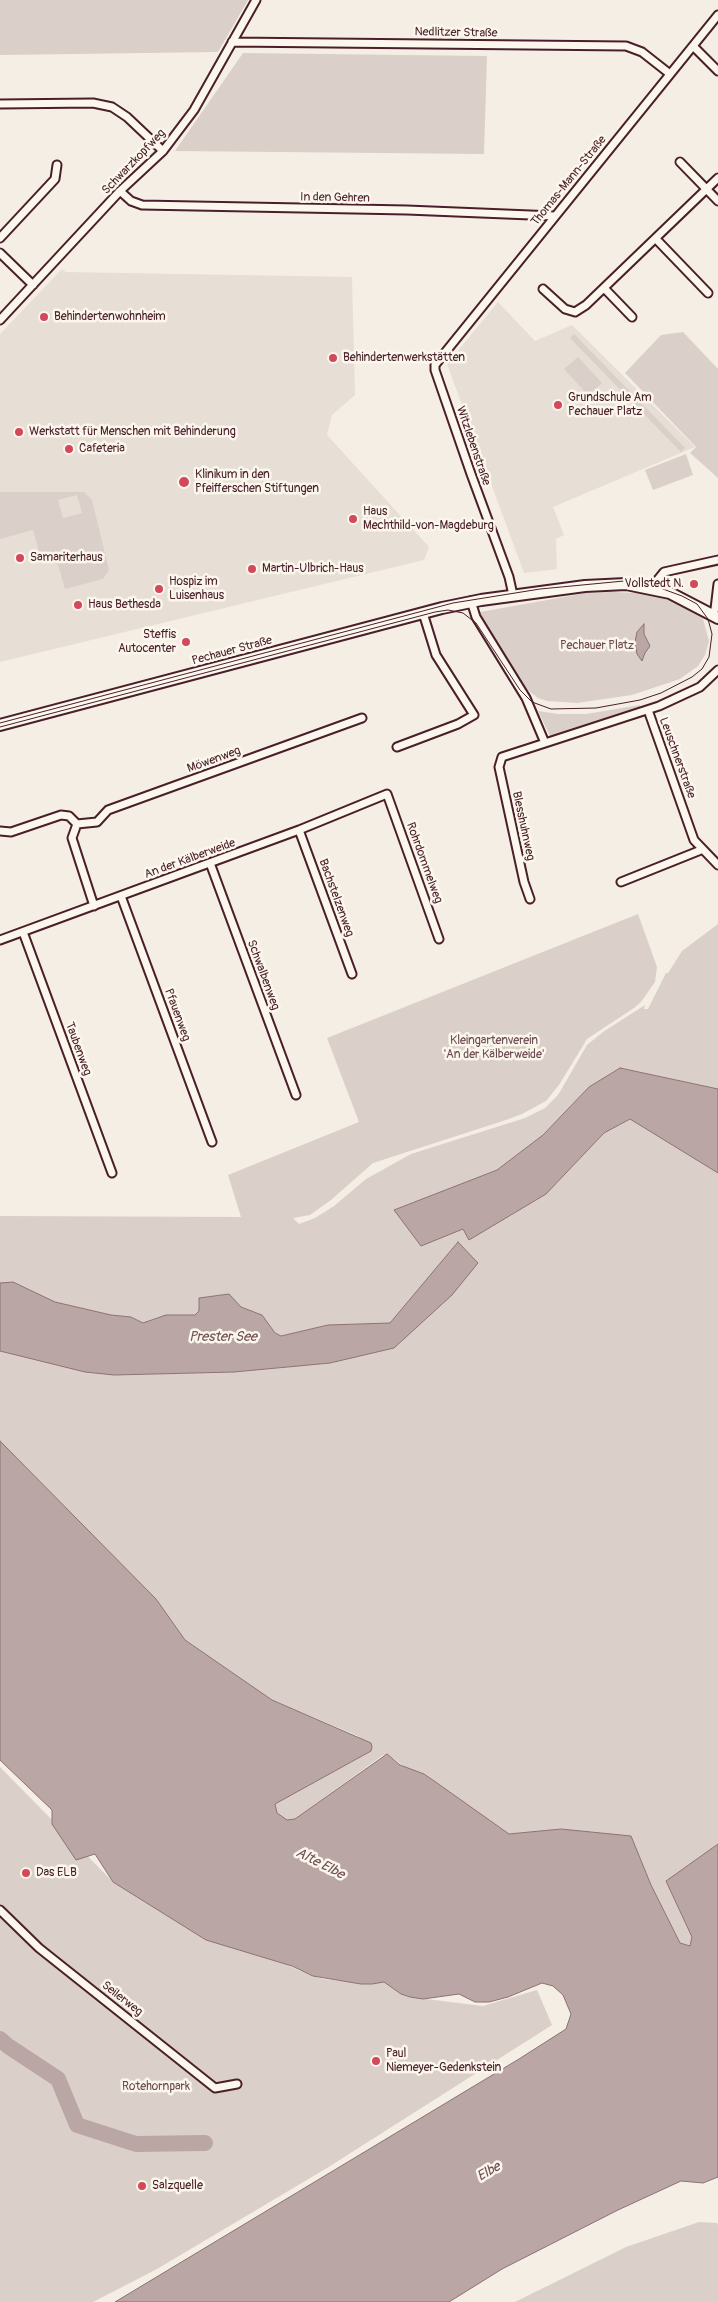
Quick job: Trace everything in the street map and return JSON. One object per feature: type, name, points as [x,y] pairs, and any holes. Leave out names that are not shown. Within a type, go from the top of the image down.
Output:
[{"type":"main road","points":[[471,602],[605,584],[626,584],[651,588],[678,596],[715,617]]},
{"type":"main road","name":"Pechauer Straße","points":[[0,725],[471,602]]},
{"type":"street","name":"Schwarzkopfweg","points":[[0,320],[120,192],[163,151],[194,110],[256,0]]},
{"type":"street","name":"Thomas-Mann-Straße","points":[[437,361],[718,15]]},
{"type":"street","name":"Nedlitzer Straße","points":[[232,42],[626,46],[642,52],[670,74]]},
{"type":"street","points":[[693,46],[718,71]]},
{"type":"street","points":[[0,104],[94,102],[112,107],[127,117],[163,151]]},
{"type":"street","points":[[680,162],[718,201]]},
{"type":"street","points":[[0,238],[55,179],[57,165]]},
{"type":"street","points":[[543,289],[565,309],[575,312],[586,305],[718,178]]},
{"type":"street","name":"In den Gehren","points":[[120,192],[132,202],[142,206],[407,210],[555,216]]},
{"type":"street","points":[[656,239],[708,293]]},
{"type":"street","points":[[0,253],[33,285]]},
{"type":"street","points":[[604,288],[632,317]]},
{"type":"street","name":"Witzlebenstraße","points":[[437,361],[435,370],[509,577],[512,595]]},
{"type":"street","points":[[651,588],[664,572],[718,560]]},
{"type":"street","points":[[715,617],[718,584]]},
{"type":"street","points":[[471,602],[476,617],[526,698],[545,743]]},
{"type":"street","points":[[396,746],[458,724],[474,715],[436,656],[423,613]]},
{"type":"street","points":[[648,710],[694,691],[706,683],[718,670]]},
{"type":"street","name":"Leuschnerstraße","points":[[502,757],[648,710],[694,840],[701,850],[718,865]]},
{"type":"street","name":"Möwenweg","points":[[77,824],[97,822],[108,810],[362,718]]},
{"type":"street","name":"Blesshuhnweg","points":[[502,757],[499,766],[524,882],[530,900]]},
{"type":"street","name":"An der Kälberweide","points":[[0,940],[300,830],[387,794]]},
{"type":"street","name":"Rohrdommelweg","points":[[387,794],[440,939]]},
{"type":"street","points":[[0,831],[11,832],[61,815],[69,816],[77,824],[72,838],[94,906]]},
{"type":"street","name":"Bachstelzenweg","points":[[300,830],[352,974]]},
{"type":"street","points":[[621,882],[701,850]]},
{"type":"street","name":"Schwalbenweg","points":[[210,863],[296,1095]]},
{"type":"street","name":"Pfauenweg","points":[[121,896],[212,1142]]},
{"type":"street","name":"Taubenweg","points":[[23,932],[112,1173]]},
{"type":"street","name":"Seilerweg","points":[[0,1910],[39,1948],[215,2088],[237,2084]]},
{"type":"shaded area","name":"Klinikum in den Pfeifferschen Stiftungen","points":[[62,269],[66,272],[352,277],[355,395],[332,415],[327,435],[429,547],[424,560],[0,662],[0,334]]},
{"type":"shaded area","name":"Grundschule Am Pechauer Platz","points":[[498,302],[535,341],[572,325],[695,447],[553,507],[564,535],[556,539],[557,569],[524,573],[447,364]]},
{"type":"green space","points":[[0,0],[248,0],[218,52],[0,55]]},
{"type":"green space","points":[[243,53],[487,56],[484,154],[175,151]]},
{"type":"green space","points":[[683,332],[718,369],[718,478],[690,453],[696,447],[625,373],[661,335]]},
{"type":"green space","points":[[574,334],[685,448],[681,452],[570,338]]},
{"type":"green space","points":[[578,357],[602,383],[588,395],[564,369]]},
{"type":"green space","points":[[686,454],[693,475],[653,490],[645,470]]},
{"type":"green space","points":[[0,492],[84,492],[92,500],[109,570],[103,579],[65,589],[57,561],[42,563],[33,530],[0,539]],"holes":[[[77,495],[82,513],[63,518],[58,500]]]},
{"type":"green space","name":"Pechauer Platz","points":[[586,593],[638,593],[669,599],[698,613],[703,619],[709,641],[705,655],[698,666],[680,679],[632,695],[577,703],[547,701],[538,698],[525,688],[484,623],[480,612]]},
{"type":"green space","points":[[640,705],[640,708],[550,736],[538,711],[558,714],[586,714]]},
{"type":"green space","name":"Kleingartenverein 'An der Kälberweide'","points":[[638,914],[657,967],[655,982],[641,1002],[634,1008],[587,1039],[559,1085],[546,1101],[506,1120],[373,1163],[331,1200],[310,1215],[293,1218],[299,1224],[315,1218],[334,1206],[366,1179],[411,1154],[525,1118],[545,1108],[558,1095],[587,1045],[603,1032],[645,1005],[644,1009],[648,1009],[666,973],[668,973],[682,951],[718,924],[718,1089],[620,1068],[589,1087],[543,1135],[497,1170],[394,1210],[463,1229],[469,1239],[546,1194],[604,1133],[630,1119],[718,1173],[718,1844],[666,1881],[692,1937],[690,1946],[680,1943],[651,1885],[631,1836],[561,1829],[509,1834],[424,1774],[406,1768],[393,1758],[383,1755],[295,1819],[287,1820],[277,1813],[275,1804],[371,1751],[358,1736],[272,1700],[185,1640],[156,1599],[0,1441],[0,1351],[85,1372],[114,1375],[234,1372],[330,1363],[394,1348],[478,1263],[458,1242],[390,1323],[328,1325],[280,1336],[275,1333],[258,1313],[241,1307],[228,1294],[199,1298],[199,1311],[195,1315],[159,1317],[143,1323],[131,1317],[111,1315],[55,1302],[13,1282],[0,1283],[0,1216],[241,1217],[228,1175],[359,1122],[327,1038]]},
{"type":"green space","name":"Rotehornpark","points":[[0,1767],[113,1882],[300,1971],[323,1979],[372,1984],[383,1982],[401,1994],[410,1997],[483,2006],[537,1990],[552,2025],[327,2168],[157,2269],[93,2302],[0,2302]]},
{"type":"green space","points":[[699,2222],[717,2223],[718,2226],[718,2302],[515,2302],[626,2247]]},
{"type":"water","points":[[644,624],[644,634],[650,646],[642,661],[637,654],[635,642],[637,632]]},
{"type":"water","points":[[620,1068],[718,1089],[718,1173],[630,1119],[604,1133],[546,1194],[469,1240],[463,1229],[421,1246],[394,1210],[497,1170],[543,1135],[589,1087]]},
{"type":"water","name":"Prester See","points":[[458,1242],[478,1263],[452,1295],[394,1348],[330,1363],[234,1372],[114,1375],[85,1372],[0,1351],[0,1283],[13,1282],[55,1302],[111,1315],[131,1317],[143,1323],[166,1315],[195,1315],[199,1311],[199,1298],[229,1294],[241,1307],[262,1315],[275,1333],[281,1336],[328,1325],[390,1323]]},
{"type":"water","points":[[0,1441],[156,1599],[185,1640],[272,1700],[371,1743],[371,1751],[275,1804],[277,1813],[287,1820],[295,1819],[387,1754],[400,1765],[424,1774],[509,1834],[561,1829],[631,1836],[651,1885],[680,1943],[690,1946],[692,1937],[666,1881],[718,1844],[718,2177],[703,2183],[681,2181],[618,2210],[502,2269],[449,2302],[115,2302],[519,2059],[566,2029],[571,2014],[563,1995],[553,1986],[542,1983],[508,1997],[489,2002],[475,2002],[459,1994],[423,1999],[410,1997],[401,1994],[384,1982],[361,1984],[313,1976],[292,1966],[206,1940],[113,1882],[95,1854],[76,1860],[52,1824],[52,1810],[0,1760]]},
{"type":"waterway","points":[[0,2039],[58,2079],[77,2125],[136,2144],[205,2143]]},
{"type":"tram line","points":[[0,723],[453,603],[540,589],[624,581],[652,585],[682,596],[697,604],[708,619],[712,634],[709,657],[702,669],[692,677],[661,693],[640,700],[596,708],[551,709],[532,702],[520,690],[476,623],[463,613],[448,610],[0,727]]},
{"type":"place","name":"Behindertenwohnheim","points":[[44,317]]},
{"type":"place","name":"Behindertenwerkstätten","points":[[333,358]]},
{"type":"place","name":"Grundschule Am Pechauer Platz","points":[[558,405]]},
{"type":"place","name":"Werkstatt für Menschen mit Behinderung","points":[[19,432]]},
{"type":"place","name":"Cafeteria","points":[[69,449]]},
{"type":"place","name":"Klinikum in den Pfeifferschen Stiftungen","points":[[184,482]]},
{"type":"place","name":"Haus Mechthild-von-Magdeburg","points":[[353,519]]},
{"type":"place","name":"Samariterhaus","points":[[20,558]]},
{"type":"place","name":"Martin-Ulbrich-Haus","points":[[252,569]]},
{"type":"place","name":"Vollstedt N.","points":[[694,584]]},
{"type":"place","name":"Hospiz im Luisenhaus","points":[[159,589]]},
{"type":"place","name":"Haus Bethesda","points":[[78,605]]},
{"type":"place","name":"Steffis Autocenter","points":[[186,642]]},
{"type":"place","name":"Das ELB","points":[[26,1873]]},
{"type":"place","name":"Paul Niemeyer-Gedenkstein","points":[[376,2061]]},
{"type":"place","name":"Salzquelle","points":[[142,2186]]},
{"type":"water label","name":"Alte Elbe","points":[[320,1864]]},
{"type":"water label","name":"Elbe","points":[[489,2172]]}]
